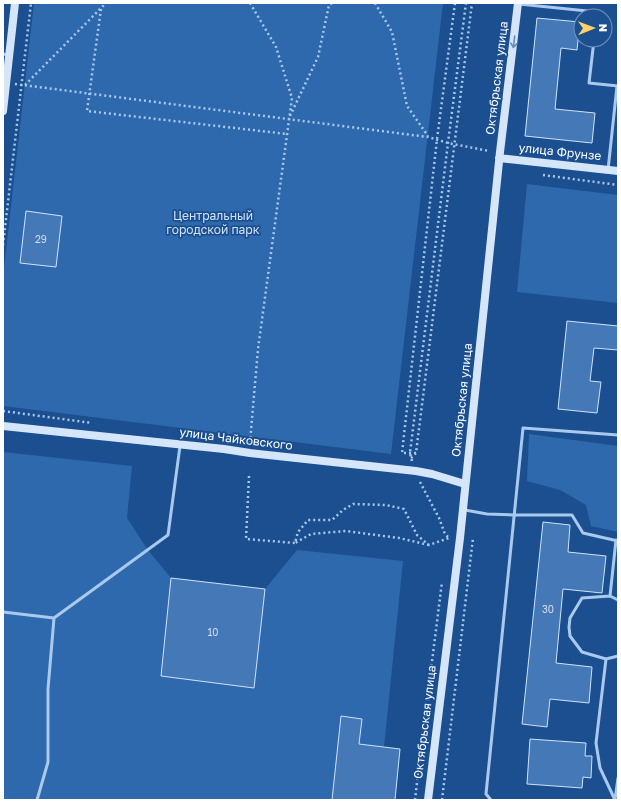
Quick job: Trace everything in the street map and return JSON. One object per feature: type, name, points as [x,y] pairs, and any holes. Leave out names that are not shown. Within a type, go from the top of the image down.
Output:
[{"type":"street","points":[[3,111],[6,83],[6,54],[15,3]]},
{"type":"street","name":"Октябрьская улица","points":[[428,800],[460,538],[499,158],[518,4]]},
{"type":"street","name":"улица Фрунзе","points":[[499,158],[618,171]]},
{"type":"street","name":"улица Чайковского","points":[[3,426],[180,444],[416,471],[432,474],[465,484]]},
{"type":"lane","points":[[518,4],[573,10]]},
{"type":"lane","points":[[593,48],[589,83],[617,86],[608,170]]},
{"type":"lane","points":[[491,800],[486,794],[524,428],[618,435]]},
{"type":"lane","points":[[3,612],[54,618],[168,535],[180,444]]},
{"type":"lane","points":[[463,509],[487,514],[572,515],[583,534],[617,541],[610,596]]},
{"type":"lane","points":[[618,600],[610,596],[582,598],[570,618],[569,627],[570,636],[582,652],[606,659],[618,656]]},
{"type":"lane","points":[[37,800],[48,762],[48,689],[54,618]]},
{"type":"lane","points":[[606,659],[596,742],[600,768],[615,800]]},
{"type":"lane","points":[[615,800],[618,778]]},
{"type":"path","points":[[3,245],[23,85],[31,3]]},
{"type":"path","points":[[23,85],[106,3]]},
{"type":"path","points":[[250,3],[276,48],[292,98],[258,349],[250,445]]},
{"type":"path","points":[[289,118],[318,57],[330,5],[332,3]]},
{"type":"path","points":[[375,3],[392,32],[407,106],[428,136]]},
{"type":"path","points":[[416,453],[402,453],[437,139],[455,3]]},
{"type":"path","points":[[466,3],[410,458],[416,453],[472,3]]},
{"type":"path","points":[[101,9],[86,111],[287,134]]},
{"type":"path","points":[[6,83],[428,136],[454,144],[490,151]]},
{"type":"path","points":[[539,175],[618,185]]},
{"type":"path","points":[[249,476],[246,539],[295,543],[310,534],[346,531],[399,538],[429,545],[450,538]]},
{"type":"path","points":[[419,480],[445,534],[450,538]]},
{"type":"path","points":[[295,543],[298,532],[308,520],[332,520],[343,510],[353,504],[386,505],[404,509],[417,535],[429,545]]},
{"type":"path","points":[[448,545],[450,538]]},
{"type":"path","points":[[442,800],[473,538]]},
{"type":"path","points":[[415,800],[442,581]]},
{"type":"green space","name":"Центральный городской парк","points":[[34,3],[443,3],[391,454],[3,406],[3,277]]},
{"type":"green space","points":[[527,184],[618,195],[618,303],[517,292]]},
{"type":"green space","points":[[529,434],[618,446],[618,532],[591,526],[586,505],[560,490],[527,481]]},
{"type":"green space","points":[[3,452],[132,466],[127,518],[148,550],[171,578],[265,589],[297,550],[403,561],[384,747],[400,749],[395,800],[3,800]]},
{"type":"building","points":[[537,18],[573,21],[573,48],[577,48],[577,50],[561,48],[555,109],[595,113],[592,143],[525,136]]},
{"type":"building","points":[[26,211],[62,216],[56,267],[20,263]]},
{"type":"building","points":[[567,321],[618,326],[618,350],[594,348],[590,381],[601,382],[597,413],[558,409]]},
{"type":"building","points":[[543,522],[570,525],[568,552],[606,556],[602,593],[563,589],[556,663],[592,667],[589,703],[550,699],[547,727],[522,724]]},
{"type":"building","points":[[171,578],[265,589],[254,688],[161,676]]},
{"type":"building","points":[[341,716],[362,719],[359,744],[400,749],[395,800],[332,800]]},
{"type":"building","points":[[530,739],[586,743],[585,756],[592,756],[591,778],[583,777],[582,788],[527,784]]}]
